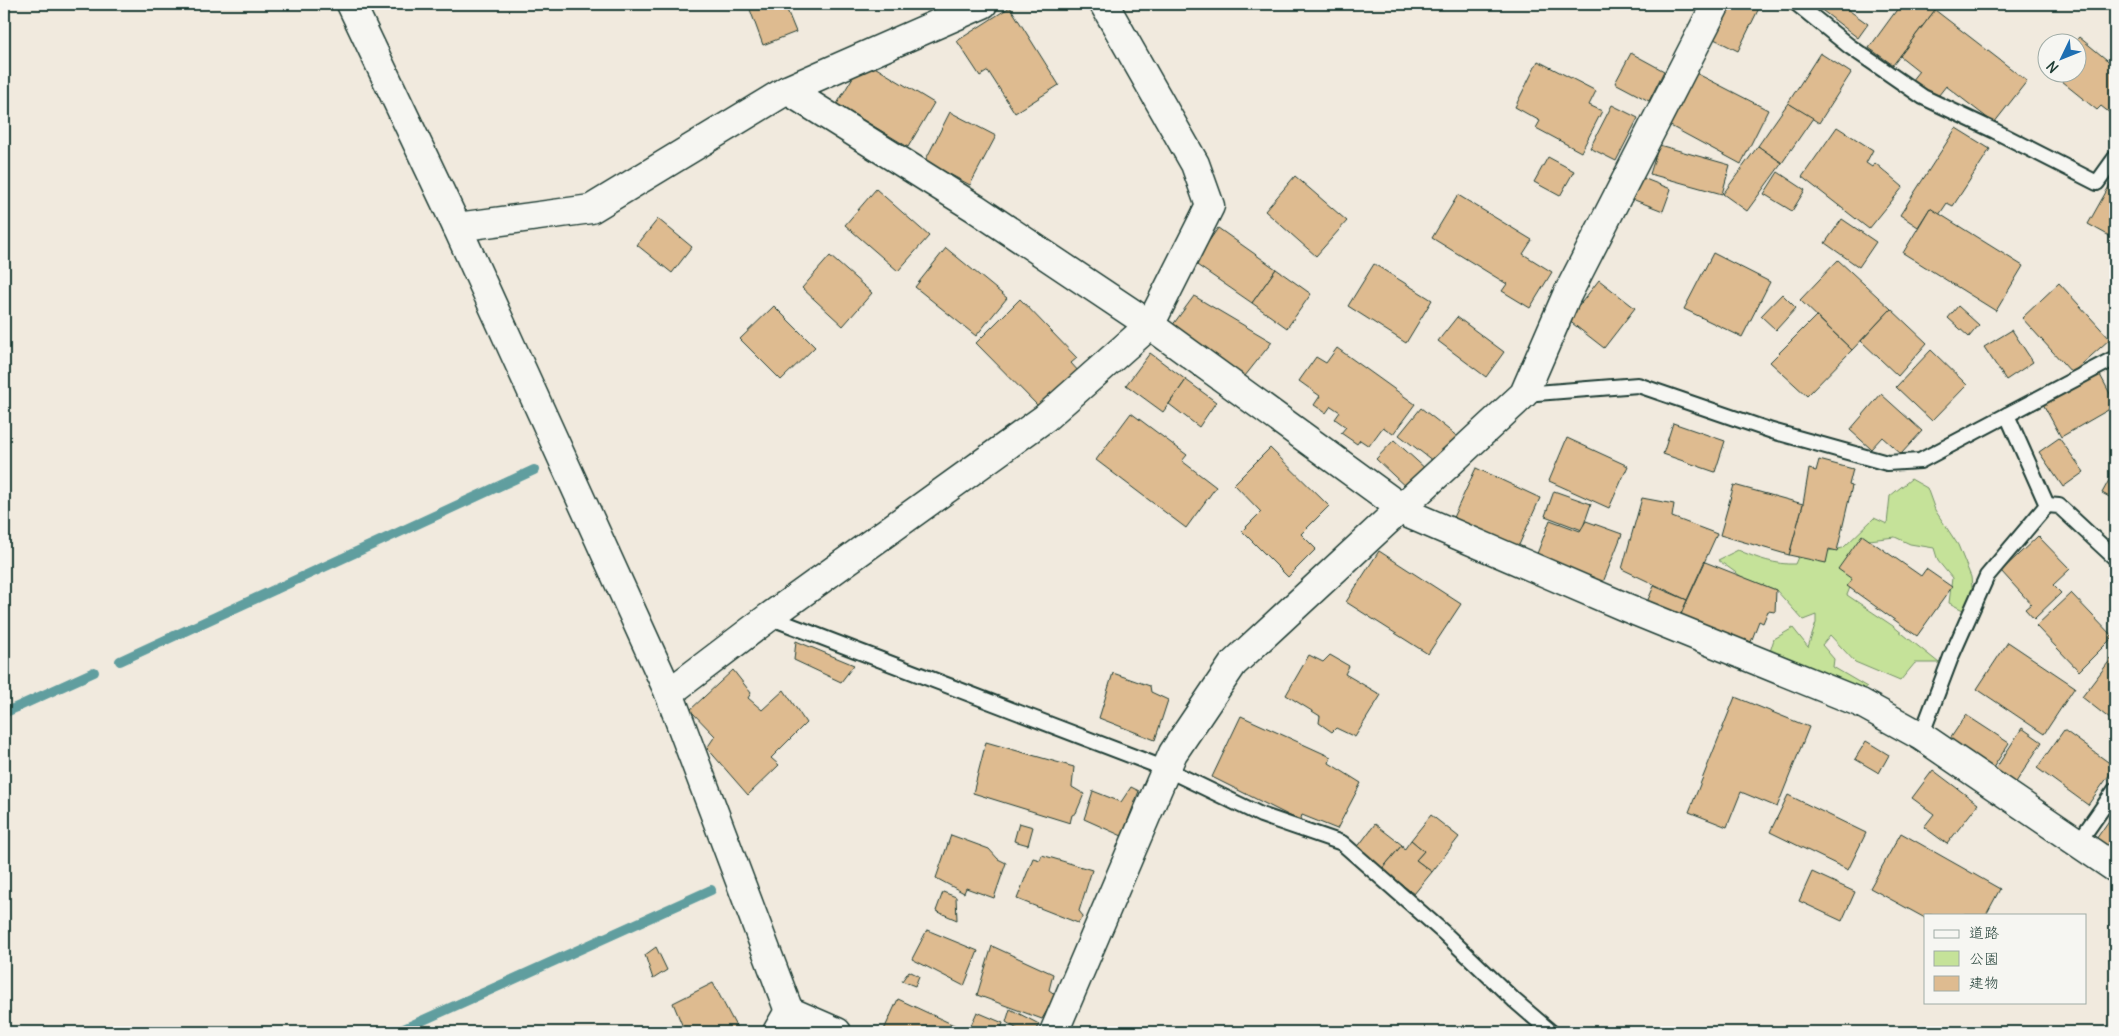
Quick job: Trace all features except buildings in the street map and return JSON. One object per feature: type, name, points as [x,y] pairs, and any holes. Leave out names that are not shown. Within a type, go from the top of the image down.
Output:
[{"type":"street","points":[[351,4],[457,227],[669,693],[783,1021],[837,1032]]},
{"type":"street","points":[[457,227],[591,209],[787,90],[984,4]]},
{"type":"street","points":[[669,693],[769,617],[1045,418],[1150,325],[1210,206],[1195,164],[1104,4]]},
{"type":"street","points":[[1054,1032],[1173,753],[1233,664],[1524,394],[1566,297],[1716,4]]},
{"type":"street","points":[[787,90],[975,208],[1150,325],[1411,515],[1624,607],[1860,703],[1921,736],[2115,868]]},
{"type":"lane","points":[[1797,4],[1849,46],[1923,97],[2097,183],[2115,158]]},
{"type":"lane","points":[[1524,394],[1638,385],[1772,431],[1887,463],[1920,461],[2115,358]]},
{"type":"lane","points":[[2008,414],[2047,505]]},
{"type":"lane","points":[[2047,505],[2059,506],[2115,558]]},
{"type":"lane","points":[[1921,736],[1951,657],[1987,576],[2047,505]]},
{"type":"lane","points":[[769,617],[1166,769],[1261,815],[1342,843],[1443,932],[1515,1001],[1551,1032]]},
{"type":"lane","points":[[2078,843],[2115,790]]},
{"type":"green space","points":[[1911,479],[1927,488],[1935,510],[1958,545],[1971,577],[1974,606],[1969,613],[1949,603],[1952,578],[1938,561],[1934,548],[1910,544],[1895,537],[1869,540],[1847,595],[1893,626],[1939,663],[1915,663],[1900,681],[1855,662],[1830,635],[1822,645],[1834,659],[1833,667],[1867,687],[1857,694],[1769,655],[1774,639],[1793,628],[1808,647],[1816,623],[1816,615],[1803,620],[1776,590],[1742,577],[1718,560],[1738,550],[1766,560],[1795,564],[1798,557],[1843,548],[1874,518],[1887,524],[1890,496]]},
{"type":"waterway","points":[[120,661],[534,470]]},
{"type":"waterway","points":[[4,713],[94,672]]},
{"type":"waterway","points":[[397,1032],[711,890]]}]
